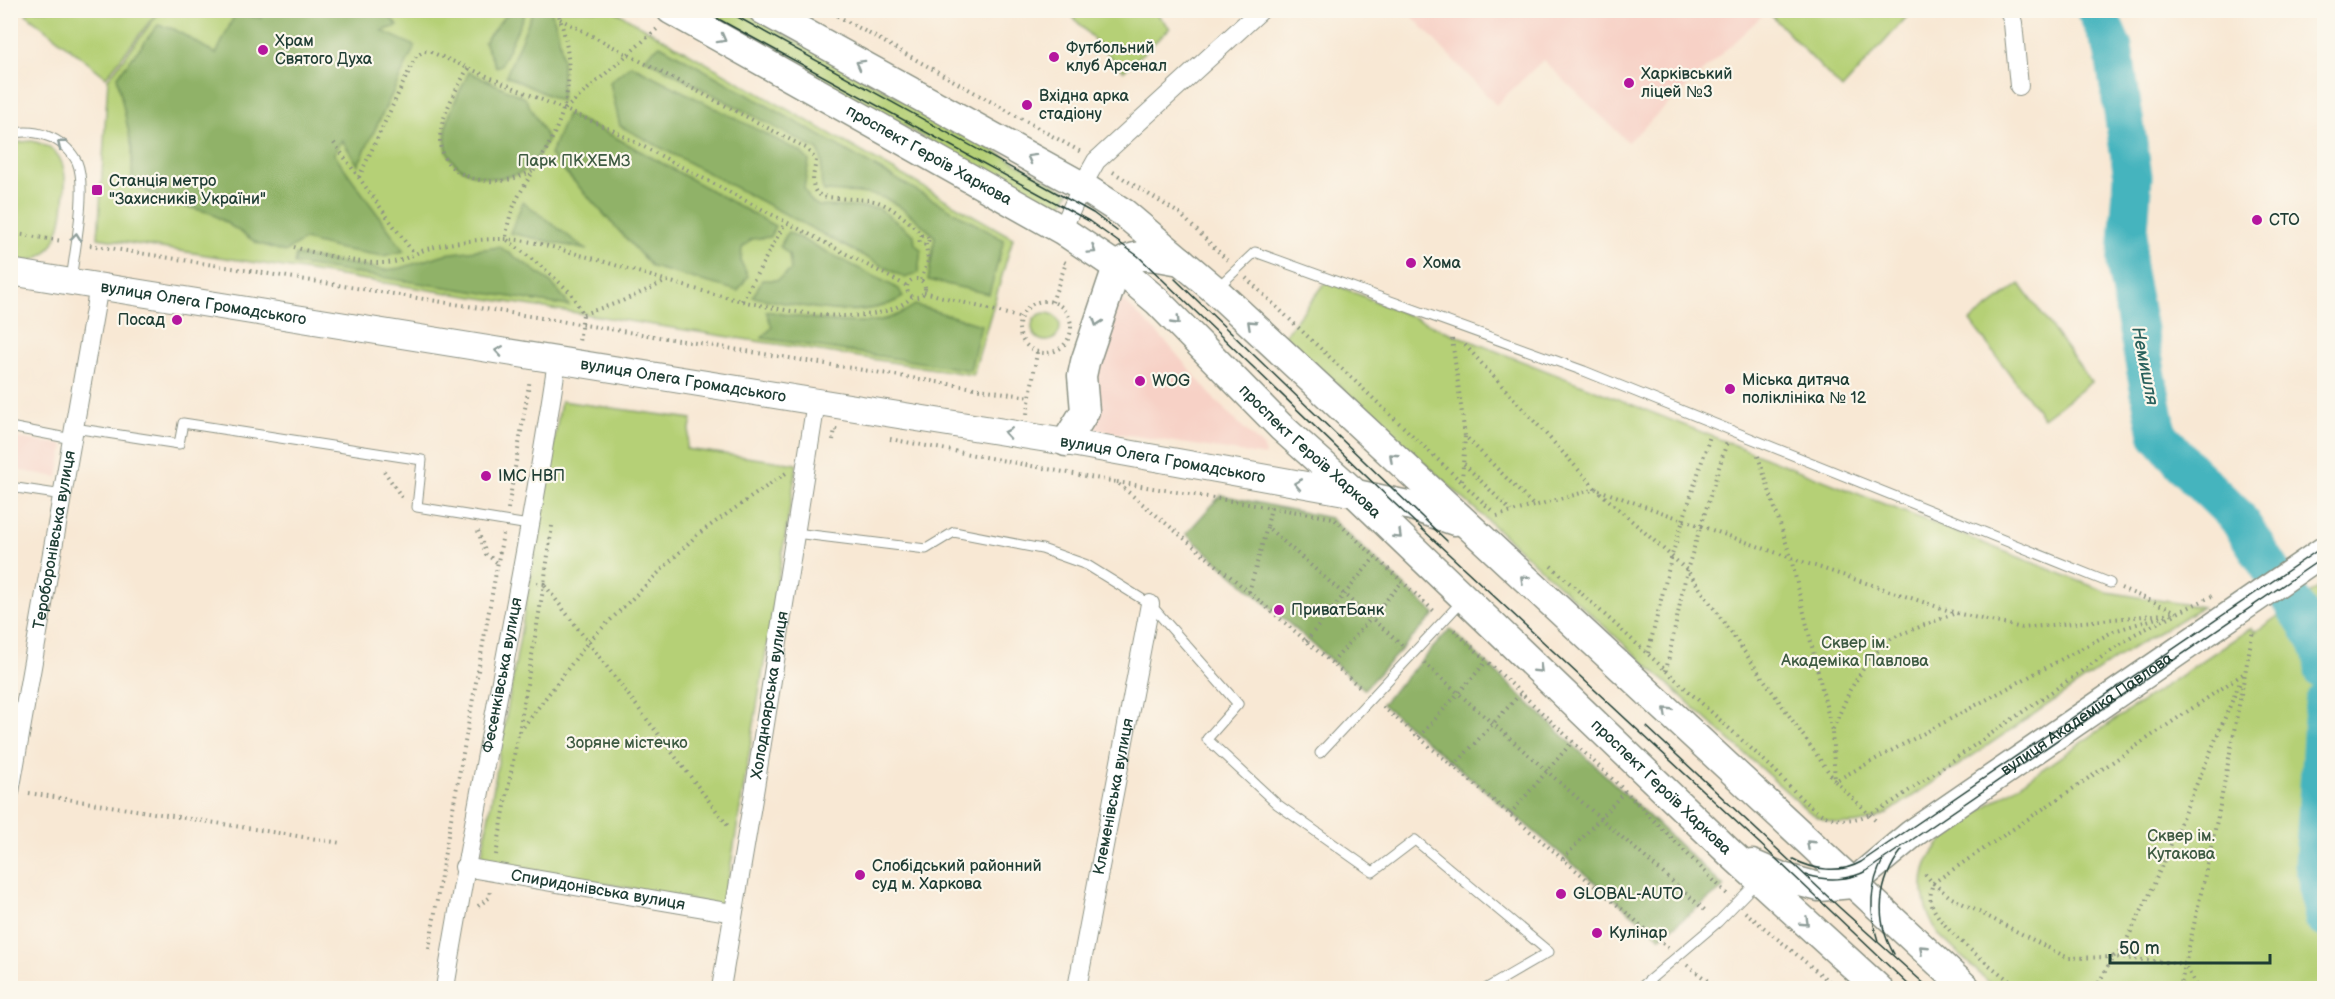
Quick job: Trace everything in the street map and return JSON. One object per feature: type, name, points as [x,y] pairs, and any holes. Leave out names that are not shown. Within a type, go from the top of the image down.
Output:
[{"type":"main road","points":[[763,10],[1082,186],[1124,213],[1215,290],[1966,988]]},
{"type":"main road","name":"проспект Героїв Харкова","points":[[666,18],[1062,230],[1117,267],[1157,301],[1281,427],[1356,494],[1731,854],[1878,988]]},
{"type":"main road","points":[[1066,442],[1085,411],[1083,376],[1085,362],[1117,267],[1126,258],[1138,256],[1181,261]]},
{"type":"main road","name":"вулиця Олега Громадського","points":[[10,272],[567,355],[816,402],[1066,442],[1356,494]]},
{"type":"main road","points":[[1356,494],[1412,506],[1467,525]]},
{"type":"main road","name":"вулиця Академіка Павлова","points":[[1852,884],[1912,834],[2247,620],[2321,554]]},
{"type":"main road","points":[[1731,854],[1801,883],[1818,887],[1852,884]]},
{"type":"street","points":[[1062,230],[1096,161],[1261,10]]},
{"type":"street","points":[[2009,10],[2013,23],[2019,86]]},
{"type":"street","name":"Тероборонівська вулиця","points":[[11,790],[99,286]]},
{"type":"street","name":"Фесенківська вулиця","points":[[445,988],[464,867],[529,525],[567,355]]},
{"type":"street","name":"Холодноярська вулиця","points":[[720,988],[816,402]]},
{"type":"street","name":"Клеменівська вулиця","points":[[1077,988],[1150,604]]},
{"type":"street","name":"Спиридонівська вулиця","points":[[464,867],[734,913]]},
{"type":"lane","points":[[10,134],[36,132],[54,138],[68,148],[77,162],[81,192],[71,282]]},
{"type":"lane","points":[[1215,290],[1255,252],[1584,371],[2110,583]]},
{"type":"lane","points":[[10,428],[179,444],[183,423],[423,460],[417,507],[529,525]]},
{"type":"lane","points":[[10,487],[63,495]]},
{"type":"lane","points":[[795,532],[926,549],[954,532],[1042,549],[1087,565],[1150,604],[1238,704],[1207,739],[1277,804],[1373,872],[1415,840],[1549,952],[1487,988]]},
{"type":"lane","points":[[1320,753],[1465,598]]},
{"type":"lane","points":[[1277,804],[1284,795]]},
{"type":"lane","points":[[1640,988],[1718,922],[1759,879]]},
{"type":"path","points":[[506,239],[507,223],[515,200],[553,138],[565,109],[570,71],[569,53],[557,10]]},
{"type":"path","points":[[828,10],[1096,161],[1180,214],[1506,524]]},
{"type":"path","points":[[565,109],[666,18]]},
{"type":"path","points":[[560,20],[806,148],[816,160],[814,185],[820,195],[825,198],[835,196],[876,201],[906,220],[922,236],[920,242],[926,244],[928,261],[921,280]]},
{"type":"path","points":[[359,177],[419,52],[431,52],[612,130],[907,286]]},
{"type":"path","points":[[468,68],[442,124],[440,150],[444,160],[453,171],[480,181],[500,182],[533,170]]},
{"type":"path","points":[[334,143],[414,254]]},
{"type":"path","points":[[742,301],[785,223]]},
{"type":"path","points":[[10,233],[1030,397]]},
{"type":"path","points":[[506,239],[560,282],[571,293],[583,314],[582,325],[567,355]]},
{"type":"path","points":[[294,247],[338,257],[392,263],[428,249],[506,239],[586,256],[742,301],[812,314],[844,316],[885,312],[904,305],[912,297]]},
{"type":"path","points":[[912,280],[921,280],[924,284],[924,292],[921,297],[912,297],[908,294],[907,286],[912,280]]},
{"type":"path","points":[[583,314],[620,303],[668,281]]},
{"type":"path","points":[[924,292],[1022,318]]},
{"type":"path","points":[[1045,301],[1059,305],[1070,318],[1071,326],[1067,342],[1054,352],[1037,352],[1024,342],[1020,326],[1022,318],[1031,306],[1045,301]]},
{"type":"path","points":[[1462,481],[1465,436],[1450,329],[1596,489],[1687,570],[1835,781],[1875,820]]},
{"type":"path","points":[[1026,420],[1037,352]]},
{"type":"path","points":[[428,956],[532,380]]},
{"type":"path","points":[[1648,654],[1672,555],[1714,424]]},
{"type":"path","points":[[833,440],[835,429],[847,431]]},
{"type":"path","points":[[1666,671],[1687,570],[1731,430]]},
{"type":"path","points":[[1465,436],[1533,505]]},
{"type":"path","points":[[881,438],[1116,482],[1333,518],[1573,741],[1736,904],[1837,988]]},
{"type":"path","points":[[1753,439],[1791,558],[1832,731],[1835,781]]},
{"type":"path","points":[[1463,464],[1511,511]]},
{"type":"path","points":[[374,470],[386,472],[406,504]]},
{"type":"path","points":[[518,734],[589,641],[698,534],[789,471],[787,482]]},
{"type":"path","points":[[1116,482],[1249,592],[1677,957],[1717,988]]},
{"type":"path","points":[[1497,516],[1596,489],[1956,613],[2022,628],[2178,612]]},
{"type":"path","points":[[1249,592],[1271,507]]},
{"type":"path","points":[[492,872],[544,584],[553,517]]},
{"type":"path","points":[[475,522],[486,554],[519,579],[544,584],[728,826]]},
{"type":"path","points":[[1267,528],[1718,922]]},
{"type":"path","points":[[1306,641],[1375,557]]},
{"type":"path","points":[[1550,565],[1775,770],[1814,810],[1838,819],[1858,819],[1869,816],[2135,634],[2217,593]]},
{"type":"path","points":[[1332,663],[1402,582]]},
{"type":"path","points":[[2110,583],[2178,612]]},
{"type":"path","points":[[1835,781],[2114,631],[2178,612]]},
{"type":"path","points":[[1832,731],[1860,672],[1880,648],[1901,634],[1956,613]]},
{"type":"path","points":[[2180,988],[2218,816],[2243,674],[2247,620]]},
{"type":"path","points":[[1419,737],[1487,661]]},
{"type":"path","points":[[2019,988],[1944,925],[1932,905],[1930,893],[1933,883],[2243,674]]},
{"type":"path","points":[[2096,988],[2113,957],[2121,951],[2148,898],[2243,674]]},
{"type":"path","points":[[1454,766],[1521,693]]},
{"type":"path","points":[[1510,814],[1573,741]]},
{"type":"path","points":[[11,790],[341,843]]},
{"type":"path","points":[[1563,859],[1625,791]]},
{"type":"path","points":[[726,837],[730,814]]},
{"type":"path","points":[[1924,874],[1950,897],[2068,958],[2113,957],[2185,964]]},
{"type":"path","points":[[2185,964],[2197,988]]},
{"type":"shaded area","name":"Харківський ліцей №3","points":[[1767,10],[1628,142],[1543,60],[1496,105],[1407,11]]},
{"type":"shaded area","points":[[1117,302],[1125,302],[1168,344],[1217,402],[1263,447],[1266,456],[1096,430],[1092,383]]},
{"type":"shaded area","points":[[10,437],[64,445],[58,477],[11,469]]},
{"type":"green space","points":[[29,10],[158,11],[106,77],[26,14]]},
{"type":"green space","points":[[419,10],[470,11],[464,17],[420,14]]},
{"type":"green space","name":"Парк ПК ХЕМЗ","points":[[613,10],[1013,238],[973,375],[98,238],[108,79],[160,11]]},
{"type":"green space","points":[[262,11],[384,11],[398,26],[382,31],[415,46],[358,165],[342,140],[334,154],[404,251],[383,256],[304,240],[285,252],[257,243],[211,213],[168,202],[132,184],[132,148],[117,77],[158,25],[174,29],[216,54],[235,14],[261,18]]},
{"type":"green space","points":[[513,11],[526,11],[501,65],[496,67],[484,42],[503,18]]},
{"type":"green space","points":[[533,11],[551,11],[555,23],[562,55],[561,101],[506,76]]},
{"type":"green space","points":[[693,11],[743,11],[1069,192],[1058,211]]},
{"type":"green space","points":[[1067,11],[1154,11],[1170,28],[1124,71]]},
{"type":"green space","points":[[1767,11],[1912,11],[1842,89]]},
{"type":"green space","points":[[660,45],[1004,240],[989,294],[928,280],[935,237],[917,220],[896,204],[875,195],[824,191],[818,150],[644,58]]},
{"type":"green space","points":[[631,65],[801,152],[809,161],[804,188],[810,200],[819,206],[878,208],[914,235],[915,244],[921,250],[918,273],[905,278],[620,126],[610,82]]},
{"type":"green space","points":[[469,72],[525,98],[548,139],[534,163],[521,173],[508,177],[482,177],[469,173],[450,157],[446,146],[446,127],[452,107]]},
{"type":"green space","points":[[567,114],[613,136],[775,226],[770,237],[752,239],[742,248],[741,262],[748,276],[738,291],[652,267],[550,155]]},
{"type":"green space","points":[[32,141],[49,148],[59,157],[64,171],[65,192],[60,226],[51,246],[35,259],[24,261],[11,259],[11,146],[20,142]]},
{"type":"green space","points":[[523,202],[587,250],[510,233]]},
{"type":"green space","points":[[788,232],[899,289],[903,297],[887,305],[849,311],[809,307],[753,297],[762,280],[777,280],[791,270],[789,255],[780,246]]},
{"type":"green space","points":[[500,247],[547,280],[563,296],[569,306],[294,264],[296,255],[385,270],[401,268],[445,254]]},
{"type":"green space","name":"Сквер ім. Академіка Павлова","points":[[1327,281],[1448,332],[2107,592],[2202,607],[2129,650],[1886,814],[1856,824],[1827,821],[1808,811],[1284,336]]},
{"type":"green space","points":[[2020,284],[2091,382],[2043,418],[1970,321]]},
{"type":"green space","points":[[915,305],[981,325],[970,370],[762,338],[772,327],[766,311],[831,321],[866,322],[895,316]]},
{"type":"green space","points":[[1046,313],[1056,317],[1060,327],[1056,337],[1046,341],[1036,337],[1032,327],[1036,317]]},
{"type":"green space","name":"Зоряне містечко","points":[[561,401],[692,419],[686,449],[797,464],[724,906],[481,860]]},
{"type":"green space","points":[[1221,495],[1330,518],[1435,614],[1364,689],[1186,534]]},
{"type":"green space","name":"Сквер ім. Кутакова","points":[[2324,584],[2324,988],[1995,988],[1940,936],[1929,917],[1924,896],[1924,874],[1932,854],[1940,843],[1975,814],[2245,632],[2252,628],[2255,632]]},
{"type":"green space","points":[[1450,629],[1724,887],[1660,937],[1382,704]]},
{"type":"waterway","name":"Немишля","points":[[2096,10],[2113,48],[2133,176],[2126,268],[2158,434],[2188,469],[2237,517],[2316,639],[2324,660],[2324,671]]},
{"type":"waterway","name":"Немишля","points":[[2324,703],[2314,864],[2324,918]]},
{"type":"tram line","points":[[702,10],[1089,221],[1138,256],[1393,502],[1912,988]]},
{"type":"tram line","points":[[725,10],[1093,213],[1117,231]]},
{"type":"tram line","points":[[1175,279],[1447,541]]},
{"type":"tram line","points":[[1793,859],[1809,866],[1827,869],[1844,868],[1861,862],[2324,546]]},
{"type":"tram line","points":[[1806,875],[1837,879],[1861,874],[1868,870],[2324,557]]},
{"type":"tram line","points":[[1647,727],[1929,988]]},
{"type":"tram line","points":[[1894,954],[1883,928],[1881,914],[1888,875],[1902,850]]},
{"type":"tram line","points":[[1878,941],[1873,920],[1872,900],[1875,880],[1883,860]]},
{"type":"place","name":"Храм Святого Духа","points":[[263,50]]},
{"type":"place","name":"Футбольний клуб Арсенал","points":[[1054,57]]},
{"type":"place","name":"Харківський ліцей №3","points":[[1629,83]]},
{"type":"place","name":"Вхідна арка стадіону","points":[[1027,105]]},
{"type":"place","name":"Станція метро \"Захисникiв України\"","points":[[97,190]]},
{"type":"place","name":"СТО","points":[[2257,220]]},
{"type":"place","name":"Хома","points":[[1411,263]]},
{"type":"place","name":"Посад","points":[[177,320]]},
{"type":"place","name":"WOG","points":[[1140,381]]},
{"type":"place","name":"Міська дитяча поліклініка № 12","points":[[1730,389]]},
{"type":"place","name":"ІМС НВП","points":[[486,476]]},
{"type":"place","name":"ПриватБанк","points":[[1279,610]]},
{"type":"place","name":"Слобідський районний суд м. Харкова","points":[[860,875]]},
{"type":"place","name":"GLOBAL-AUTO","points":[[1561,894]]},
{"type":"place","name":"Кулінар","points":[[1597,933]]}]
